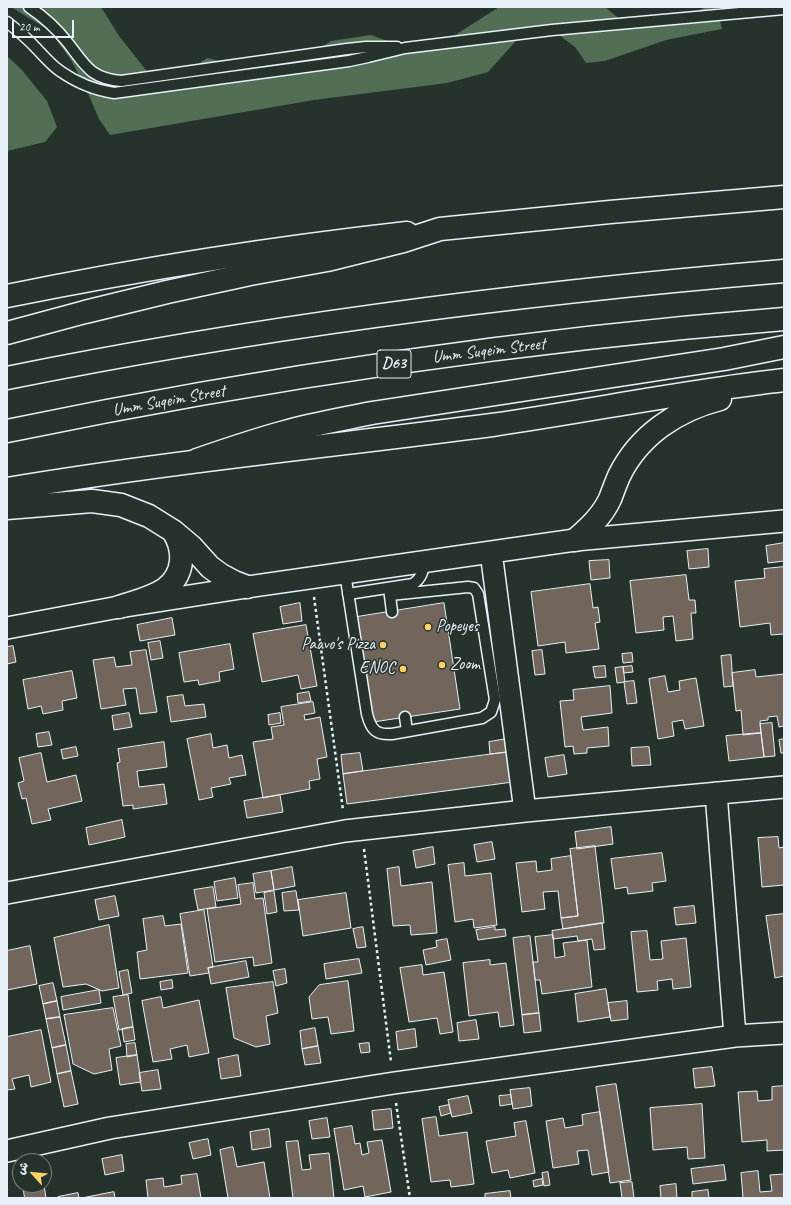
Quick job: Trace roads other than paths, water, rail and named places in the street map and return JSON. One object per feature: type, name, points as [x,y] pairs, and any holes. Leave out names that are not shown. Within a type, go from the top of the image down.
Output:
[{"type":"main road","points":[[7,296],[158,267],[244,253],[346,240],[610,212],[784,197]]},
{"type":"main road","points":[[7,333],[167,292],[250,274],[327,260],[403,241],[440,229]]},
{"type":"main road","points":[[7,378],[208,340],[401,312],[642,284],[784,271]]},
{"type":"main road","name":"Umm Suqeim Street","points":[[7,431],[191,396],[391,364],[555,342],[784,319]]},
{"type":"main road","points":[[197,460],[284,432],[358,416],[724,359],[784,347]]},
{"type":"main road","points":[[7,489],[197,460],[502,423],[686,393],[777,381]]},
{"type":"main road","points":[[575,540],[596,521],[604,511],[625,466],[636,450],[651,433],[662,424],[703,404],[744,393],[777,381]]},
{"type":"main road","points":[[7,508],[32,507],[76,501],[107,502],[136,510],[173,531],[210,567],[221,575],[247,587]]},
{"type":"main road","points":[[119,607],[158,593],[172,582],[180,565],[181,556],[181,547],[178,538],[173,531]]},
{"type":"street","points":[[7,628],[119,607],[247,587],[575,540],[784,520]]},
{"type":"street","points":[[491,552],[525,811]]},
{"type":"street","points":[[7,894],[354,830],[525,811],[784,787]]},
{"type":"street","points":[[716,793],[735,1036]]},
{"type":"street","points":[[7,1151],[110,1128],[394,1083],[735,1036],[784,1033]]},
{"type":"lane","points":[[30,7],[54,28],[88,69],[98,76],[109,80],[121,81],[347,49],[373,47],[405,48]]},
{"type":"lane","points":[[7,22],[31,42],[58,70],[71,79],[92,88],[114,94],[368,58],[405,48],[552,30],[784,9]]},
{"type":"lane","points":[[389,591],[413,584],[418,580],[422,575],[424,562]]},
{"type":"lane","points":[[345,573],[348,594],[369,724],[375,731],[383,735],[482,718],[491,712],[495,700],[478,594],[474,588],[468,587],[348,594]]},
{"type":"lane","points":[[389,591],[392,612]]},
{"type":"lane","points":[[405,717],[407,731]]},
{"type":"place","name":"Popeyes","points":[[428,627]]},
{"type":"place","name":"Paavo's Pizza","points":[[383,645]]},
{"type":"place","name":"Zoom","points":[[442,665]]},
{"type":"place","name":"ENOC","points":[[403,669]]}]
